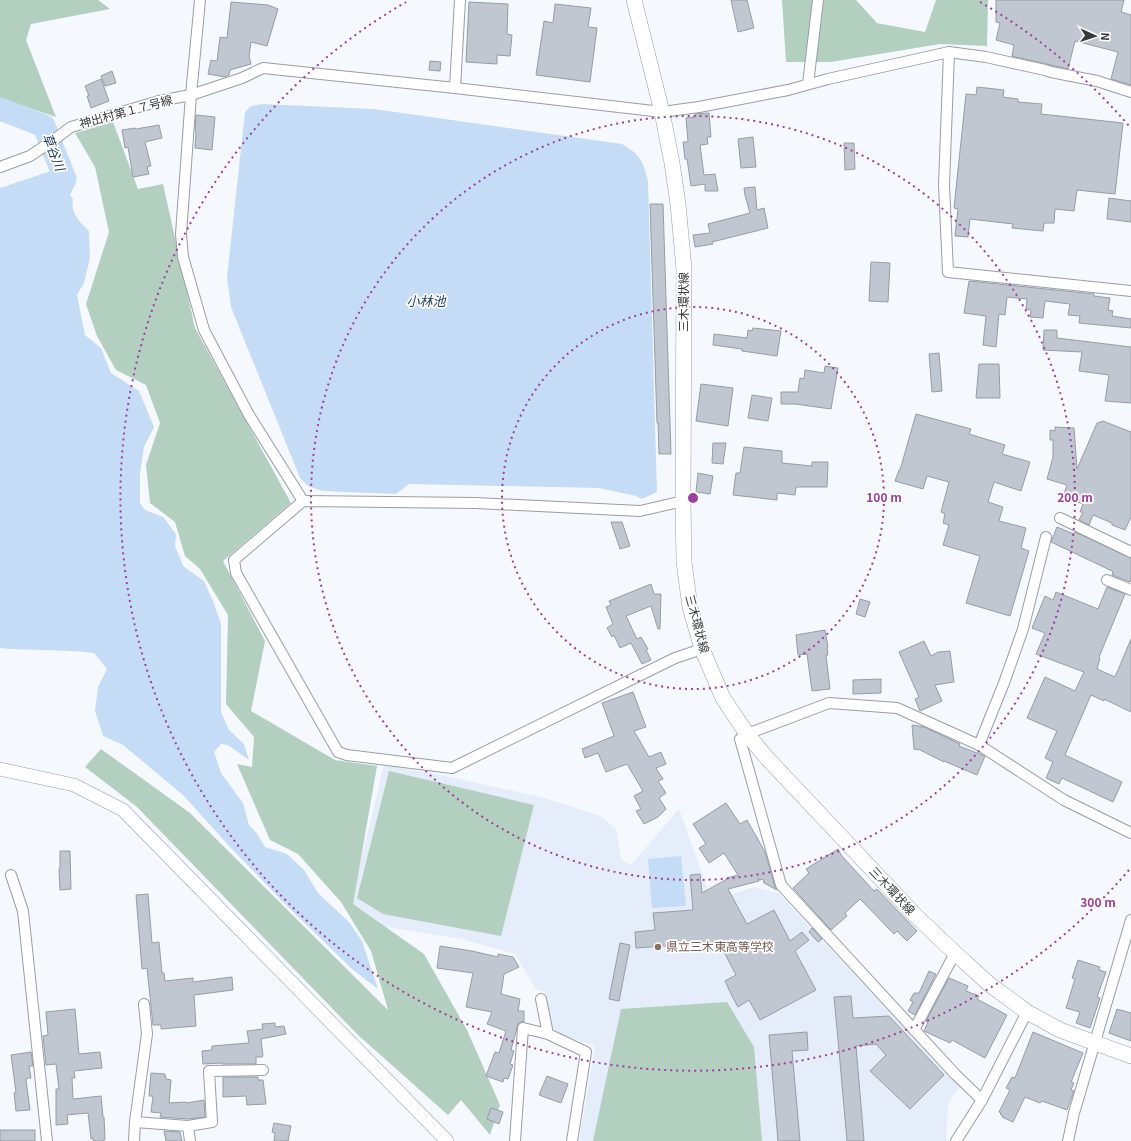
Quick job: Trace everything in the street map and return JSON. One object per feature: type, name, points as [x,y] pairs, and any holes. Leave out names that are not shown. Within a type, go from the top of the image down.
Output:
[{"type":"main road","name":"三木環状線","points":[[634,0],[662,112],[672,163],[678,204],[684,269],[684,562],[690,607],[702,649],[723,698],[748,734],[771,762],[916,916],[989,984],[1027,1012],[1060,1030],[1131,1056]]},
{"type":"street","points":[[200,0],[191,94],[181,234],[183,257],[204,330],[249,415],[303,501]]},
{"type":"street","points":[[455,88],[460,0]]},
{"type":"street","points":[[808,84],[818,0]]},
{"type":"street","points":[[1131,92],[1097,81],[986,57],[949,52],[944,185],[948,272],[1131,291]]},
{"type":"street","name":"神出村第１７号線","points":[[0,167],[30,156],[55,140],[71,127],[191,94],[242,78],[263,68],[662,112],[742,99],[949,52]]},
{"type":"street","points":[[683,501],[640,511],[476,503],[303,501],[234,560],[236,573],[338,752],[347,755],[452,768],[675,658],[702,649]]},
{"type":"street","points":[[1060,518],[1131,552]]},
{"type":"street","points":[[979,745],[1004,683],[1023,629],[1046,537]]},
{"type":"street","points":[[1107,580],[1131,590]]},
{"type":"street","points":[[982,1100],[955,1074],[781,885],[740,739],[748,734],[829,703],[897,708],[979,745],[1064,800],[1131,833]]},
{"type":"street","points":[[0,769],[74,785],[123,810],[447,1141]]},
{"type":"street","points":[[11,875],[23,911],[47,1141]]},
{"type":"street","points":[[1068,1141],[1074,1113],[1131,920]]},
{"type":"street","points":[[914,1030],[955,953]]},
{"type":"street","points":[[541,999],[548,1034]]},
{"type":"street","points":[[134,1141],[147,1034],[144,1004]]},
{"type":"street","points":[[956,1141],[982,1100],[1027,1012]]},
{"type":"street","points":[[515,1141],[523,1028],[548,1034],[586,1052],[572,1141]]},
{"type":"street","points":[[136,1122],[188,1126],[212,1122],[209,1071],[262,1070]]},
{"type":"street","points":[[188,1126],[190,1141]]},
{"type":"shaded area","name":"県立三木東高等学校","points":[[384,765],[446,776],[541,797],[601,816],[616,829],[621,859],[631,865],[679,809],[712,901],[754,887],[779,894],[960,1087],[948,1103],[946,1141],[579,1141],[595,1046],[562,1035],[550,1026],[545,992],[536,989],[515,954],[462,939],[379,926],[350,906]]},
{"type":"green space","points":[[0,0],[98,0],[110,9],[31,24],[26,40],[56,117],[0,98]]},
{"type":"green space","points":[[782,0],[856,0],[877,23],[925,32],[936,0],[988,0],[987,46],[940,44],[831,62],[786,62]]},
{"type":"green space","points":[[113,122],[138,189],[163,184],[195,328],[291,503],[223,561],[265,641],[251,711],[335,760],[377,766],[353,904],[424,954],[467,1030],[500,1105],[490,1135],[461,1100],[448,1115],[358,1035],[137,807],[85,767],[101,749],[190,813],[388,1010],[371,951],[341,902],[298,854],[270,840],[237,764],[252,767],[254,737],[226,704],[228,615],[200,569],[185,556],[175,522],[150,503],[146,465],[160,423],[146,385],[116,370],[97,336],[86,304],[109,232],[95,167],[75,133]]},
{"type":"green space","points":[[389,771],[534,805],[501,936],[383,914],[357,898]]},
{"type":"green space","points":[[727,1002],[754,1047],[762,1141],[593,1141],[621,1009]]},
{"type":"water","name":"小林池","points":[[262,104],[374,109],[622,144],[637,155],[643,163],[648,181],[657,492],[642,499],[636,496],[599,488],[409,484],[396,494],[322,491],[308,486],[300,478],[231,307],[227,277],[245,112],[251,106]]},
{"type":"water","points":[[51,171],[73,199],[72,204],[76,217],[89,231],[90,258],[84,283],[77,295],[85,335],[101,348],[111,373],[139,391],[154,427],[144,447],[140,473],[140,503],[145,510],[163,517],[176,534],[175,546],[183,566],[204,581],[221,624],[221,712],[229,730],[244,744],[249,760],[228,745],[221,744],[214,752],[221,773],[243,803],[249,825],[256,832],[265,847],[287,854],[304,870],[318,893],[349,922],[362,941],[378,989],[352,969],[286,905],[183,795],[123,745],[103,736],[95,711],[98,687],[107,669],[94,653],[0,648],[0,188]]},
{"type":"water","points":[[681,856],[686,906],[652,908],[648,859]]},
{"type":"building","points":[[731,0],[747,0],[754,28],[738,32]]},
{"type":"building","points":[[996,0],[1124,0],[1121,12],[1131,15],[1131,85],[1111,79],[1118,52],[1075,41],[1068,69],[1012,56],[1014,45],[996,40],[1000,23],[996,22]]},
{"type":"building","points":[[231,2],[268,5],[278,9],[267,46],[251,42],[249,56],[251,64],[230,70],[229,75],[225,77],[208,74],[211,60],[217,61],[220,37],[227,38]]},
{"type":"building","points":[[469,2],[508,4],[507,34],[512,35],[510,56],[497,55],[497,64],[466,62]]},
{"type":"building","points":[[555,4],[591,8],[588,27],[597,28],[590,82],[536,75],[544,21],[553,23]]},
{"type":"building","points":[[430,61],[441,62],[440,71],[429,70]]},
{"type":"building","points":[[112,71],[116,83],[105,86],[101,76]]},
{"type":"building","points":[[101,79],[109,101],[91,108],[87,96],[89,96],[85,86]]},
{"type":"building","points":[[977,87],[1004,90],[1003,97],[1018,99],[1018,102],[1042,104],[1041,114],[1123,123],[1115,194],[1077,190],[1074,211],[1055,209],[1054,223],[1044,223],[1043,231],[1012,228],[1013,224],[970,219],[968,237],[955,236],[958,209],[954,208],[966,94],[976,95]]},
{"type":"building","points":[[709,113],[711,137],[707,137],[708,144],[700,145],[704,175],[715,174],[718,191],[705,191],[705,184],[691,186],[683,142],[688,142],[686,118],[695,117],[695,114]]},
{"type":"building","points":[[196,115],[215,117],[212,150],[195,148]]},
{"type":"building","points":[[159,125],[162,138],[145,142],[151,166],[147,167],[149,174],[133,177],[128,147],[125,148],[122,130]]},
{"type":"building","points":[[753,137],[756,167],[741,168],[738,139]]},
{"type":"building","points":[[844,143],[854,143],[855,169],[845,170]]},
{"type":"building","points":[[755,187],[757,210],[764,208],[768,228],[712,242],[713,244],[695,247],[693,235],[710,233],[708,224],[750,213],[744,188]]},
{"type":"building","points":[[1109,198],[1131,201],[1131,222],[1107,219]]},
{"type":"building","points":[[650,204],[663,204],[671,454],[659,454]]},
{"type":"building","points":[[871,262],[890,263],[888,302],[869,301]]},
{"type":"building","points":[[969,281],[1094,294],[1094,296],[1110,298],[1108,310],[1113,311],[1112,316],[1131,319],[1131,328],[1079,323],[1080,316],[1068,315],[1070,304],[1045,301],[1043,318],[1030,317],[1031,310],[1026,309],[1027,299],[1007,297],[1005,315],[999,314],[996,347],[983,345],[986,316],[964,313]]},
{"type":"building","points":[[753,328],[781,331],[777,356],[713,345],[714,334],[747,338],[748,330],[752,331]]},
{"type":"building","points":[[1044,330],[1057,330],[1057,338],[1131,347],[1131,403],[1105,401],[1109,375],[1079,371],[1082,352],[1043,350]]},
{"type":"building","points":[[939,353],[942,391],[932,392],[929,354]]},
{"type":"building","points":[[979,364],[999,364],[1000,398],[976,398]]},
{"type":"building","points":[[825,366],[838,368],[831,409],[795,404],[781,404],[781,392],[798,392],[800,378],[804,379],[805,370],[824,373]]},
{"type":"building","points":[[701,384],[733,388],[728,426],[696,421]]},
{"type":"building","points":[[752,395],[772,398],[768,421],[748,418]]},
{"type":"building","points":[[916,414],[971,429],[969,434],[1005,445],[1002,454],[1030,462],[1021,491],[994,482],[988,502],[1003,507],[999,521],[1026,528],[1021,548],[1029,551],[1010,616],[966,603],[980,556],[943,545],[949,525],[943,523],[945,514],[941,512],[949,482],[927,476],[923,489],[895,481],[900,470]]},
{"type":"building","points":[[1103,421],[1131,432],[1131,517],[1125,530],[1093,515],[1089,525],[1079,520],[1083,512],[1080,512],[1083,504],[1063,497],[1067,485],[1047,479],[1053,457],[1053,440],[1050,440],[1050,430],[1055,431],[1055,427],[1074,428],[1077,469],[1097,423]]},
{"type":"building","points":[[713,443],[726,443],[723,464],[712,463]]},
{"type":"building","points":[[744,447],[782,451],[782,463],[812,466],[812,462],[828,462],[827,487],[796,487],[795,495],[777,493],[777,500],[733,495],[736,473],[740,473]]},
{"type":"building","points":[[698,473],[713,476],[710,494],[696,492]]},
{"type":"building","points":[[611,522],[622,522],[630,546],[620,549]]},
{"type":"building","points":[[1057,527],[1074,534],[1075,532],[1131,558],[1130,582],[1112,575],[1112,571],[1051,542]]},
{"type":"building","points":[[651,584],[654,594],[661,594],[660,629],[658,629],[651,606],[626,616],[637,639],[641,637],[648,649],[646,650],[651,660],[642,664],[631,643],[620,648],[614,635],[612,637],[607,628],[613,624],[606,607],[611,605],[609,601]]},
{"type":"building","points":[[1107,587],[1125,594],[1099,657],[1097,669],[1115,677],[1131,639],[1131,712],[1104,699],[1104,701],[1091,695],[1065,755],[1122,782],[1113,802],[1062,778],[1059,784],[1046,778],[1053,762],[1045,758],[1057,731],[1027,718],[1045,677],[1075,691],[1084,672],[1036,654],[1045,633],[1032,628],[1045,596],[1053,600],[1056,592],[1098,609]]},
{"type":"building","points":[[860,599],[870,602],[865,617],[856,614]]},
{"type":"building","points":[[825,630],[828,647],[828,655],[826,655],[830,689],[812,691],[807,654],[798,655],[796,635]]},
{"type":"building","points":[[924,641],[931,656],[938,652],[950,651],[954,682],[935,685],[942,701],[920,711],[915,699],[919,697],[899,652]]},
{"type":"building","points":[[881,679],[881,693],[853,694],[853,680]]},
{"type":"building","points":[[633,692],[646,727],[634,731],[649,757],[661,752],[666,764],[656,768],[663,779],[658,781],[666,793],[659,798],[666,809],[658,817],[644,824],[636,811],[641,809],[634,796],[643,791],[627,764],[606,772],[598,753],[585,758],[582,749],[614,736],[602,703]]},
{"type":"building","points":[[912,725],[924,727],[960,744],[959,746],[985,756],[977,775],[944,762],[920,750],[914,749]]},
{"type":"building","points":[[726,803],[740,824],[747,820],[765,852],[777,890],[764,883],[763,879],[758,879],[759,881],[728,889],[747,924],[774,910],[790,941],[802,932],[809,940],[795,951],[816,990],[760,1020],[749,1000],[738,1007],[732,996],[725,981],[736,975],[719,942],[636,948],[635,932],[655,930],[653,913],[693,910],[690,875],[700,874],[702,893],[727,878],[738,875],[724,853],[709,863],[699,848],[706,844],[693,824]]},
{"type":"building","points":[[838,849],[841,855],[874,891],[877,889],[917,931],[907,941],[897,931],[894,934],[860,899],[845,913],[847,916],[831,930],[793,888],[809,873],[806,869]]},
{"type":"building","points":[[60,851],[70,851],[71,889],[60,890]]},
{"type":"building","points":[[148,894],[152,943],[159,942],[162,973],[164,973],[165,981],[193,978],[193,982],[232,977],[233,990],[194,995],[196,1026],[161,1029],[161,1025],[153,1025],[147,968],[142,969],[136,895]]},
{"type":"building","points":[[812,928],[822,939],[818,942],[809,932]]},
{"type":"building","points":[[620,943],[630,945],[619,1001],[609,999]]},
{"type":"building","points":[[440,946],[498,957],[498,954],[513,957],[519,967],[504,974],[501,994],[520,999],[518,1011],[524,1011],[524,1022],[520,1022],[518,1024],[511,1050],[514,1051],[510,1064],[513,1065],[508,1079],[504,1078],[503,1082],[486,1076],[495,1052],[499,1053],[506,1031],[487,1024],[492,1012],[466,1007],[473,973],[437,968]]},
{"type":"building","points":[[1078,960],[1100,967],[1099,970],[1106,972],[1097,997],[1100,998],[1090,1028],[1076,1023],[1080,1012],[1066,1008],[1075,979],[1072,978]]},
{"type":"building","points":[[929,971],[936,974],[915,1015],[908,1011],[913,1002],[910,1000],[914,993],[919,993]]},
{"type":"building","points":[[949,978],[968,986],[966,991],[979,996],[977,999],[1007,1015],[985,1058],[952,1040],[950,1043],[924,1031],[928,1022],[926,1021]]},
{"type":"building","points":[[851,996],[853,1018],[889,1016],[944,1075],[910,1109],[870,1071],[886,1055],[876,1044],[856,1046],[864,1141],[847,1141],[834,997]]},
{"type":"building","points":[[75,1009],[79,1054],[100,1052],[102,1068],[74,1071],[75,1078],[72,1078],[73,1099],[101,1096],[104,1117],[104,1141],[93,1141],[93,1138],[91,1139],[88,1113],[67,1115],[68,1124],[56,1125],[56,1089],[59,1089],[56,1064],[46,1065],[43,1036],[48,1035],[46,1012]]},
{"type":"building","points":[[1117,1009],[1131,1013],[1131,1041],[1109,1033]]},
{"type":"building","points":[[275,1023],[275,1027],[284,1026],[286,1034],[261,1039],[263,1056],[256,1057],[256,1064],[203,1064],[202,1051],[212,1050],[212,1046],[249,1043],[247,1031],[263,1029],[262,1024]]},
{"type":"building","points":[[807,1032],[808,1050],[792,1051],[800,1141],[778,1141],[769,1035]]},
{"type":"building","points":[[1033,1032],[1083,1053],[1071,1082],[1074,1083],[1071,1090],[1074,1091],[1067,1110],[1042,1101],[1040,1103],[1025,1097],[1013,1122],[1002,1117],[1003,1116],[999,1112],[1010,1090],[1006,1088],[1012,1077],[1015,1078]]},
{"type":"building","points":[[31,1052],[33,1066],[29,1066],[31,1078],[27,1078],[26,1080],[30,1110],[16,1111],[14,1093],[16,1092],[11,1055]]},
{"type":"building","points":[[151,1073],[165,1074],[166,1079],[171,1080],[169,1103],[187,1103],[204,1100],[205,1117],[188,1119],[160,1117],[161,1113],[151,1112],[153,1096],[149,1096]]},
{"type":"building","points":[[547,1076],[568,1084],[561,1103],[539,1095]]},
{"type":"building","points":[[223,1077],[258,1077],[258,1080],[263,1080],[266,1104],[247,1105],[246,1096],[223,1097]]},
{"type":"building","points":[[491,1108],[503,1112],[499,1124],[487,1119]]},
{"type":"building","points":[[274,1123],[291,1126],[288,1141],[274,1141],[275,1133],[272,1132]]},
{"type":"building","points":[[0,1130],[35,1130],[35,1141],[0,1141]]},
{"type":"building","points":[[164,1131],[180,1132],[182,1141],[166,1141]]},
{"type":"waterway","name":"草谷川","points":[[0,109],[44,126],[65,179],[55,199]]},
{"type":"place","name":"県立三木東高等学校","points":[[658,947]]}]
